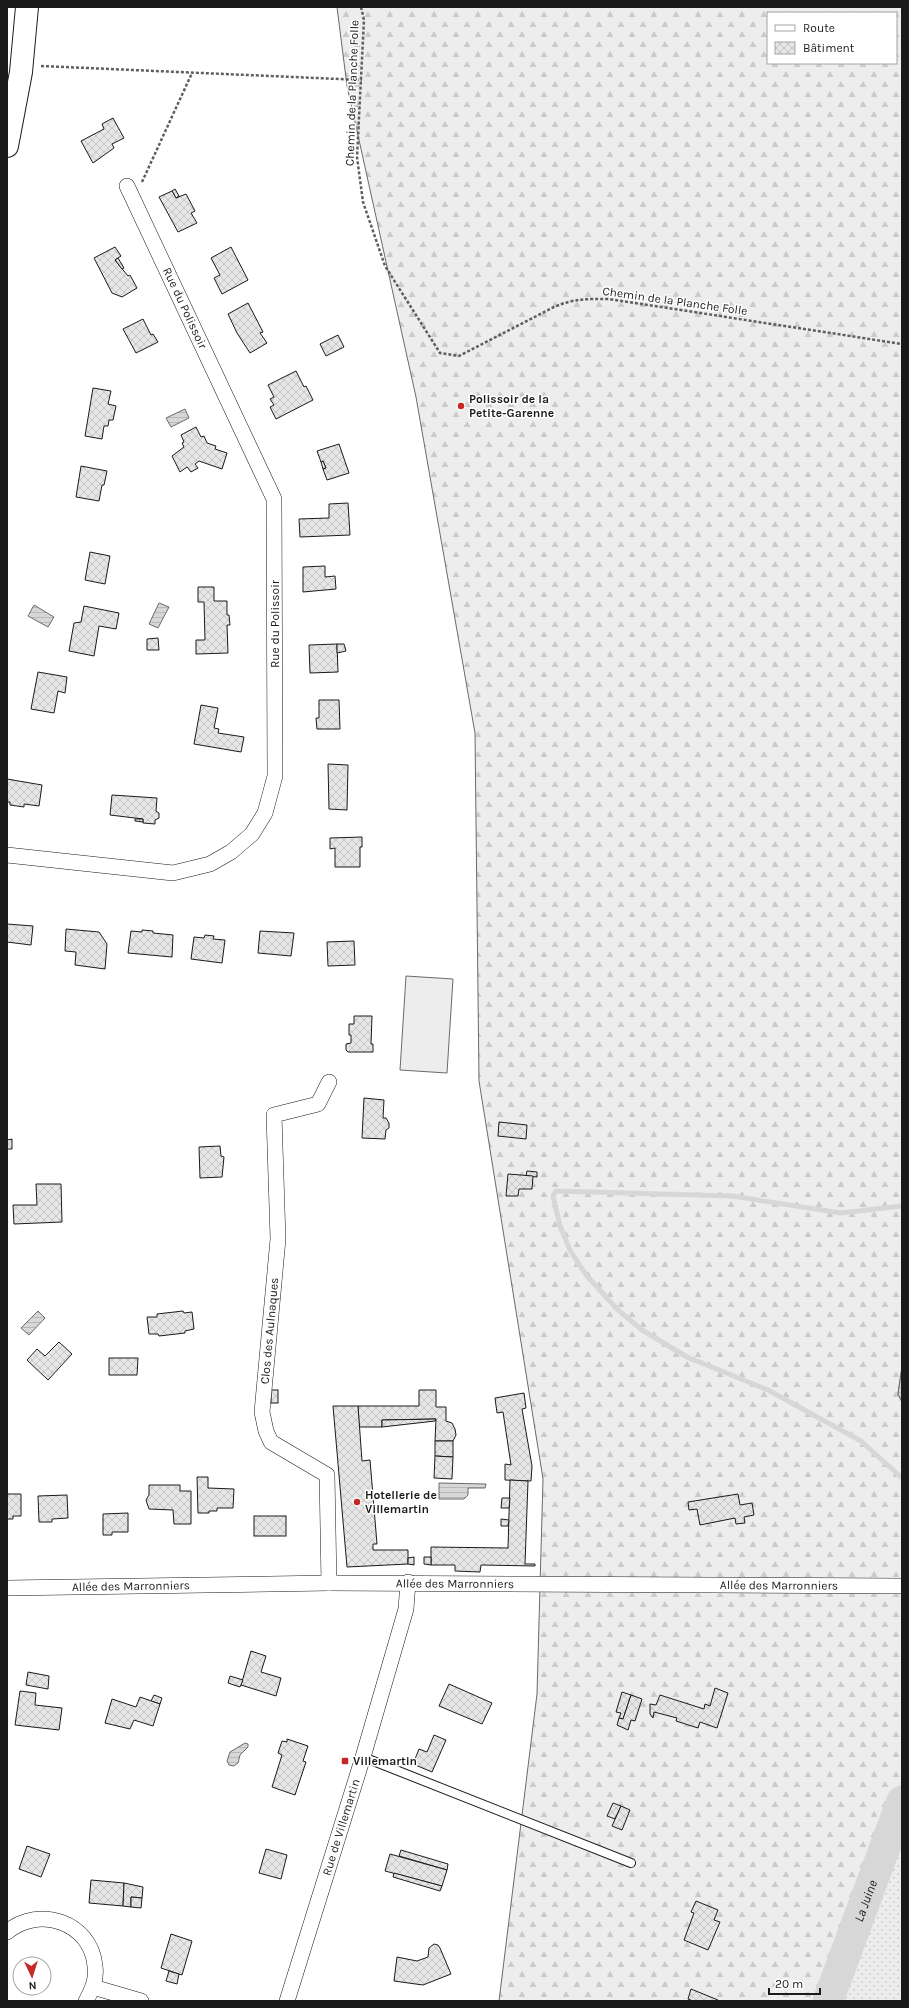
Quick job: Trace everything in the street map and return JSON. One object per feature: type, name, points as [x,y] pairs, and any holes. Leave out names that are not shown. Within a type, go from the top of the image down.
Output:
[{"type":"main road","points":[[7,146],[21,65],[27,7]]},
{"type":"street","name":"Rue du Polissoir","points":[[7,855],[173,873],[210,864],[231,852],[252,834],[265,813],[275,776],[274,499],[127,186]]},
{"type":"street","name":"Clos des Aulnaques","points":[[329,1082],[318,1104],[274,1115],[278,1239],[262,1412],[266,1431],[271,1442],[327,1474],[329,1582]]},
{"type":"street","name":"Allée des Marronniers","points":[[7,1588],[329,1582],[902,1586]]},
{"type":"street","name":"Rue de Villemartin","points":[[287,2001],[363,1757],[406,1609],[408,1582]]},
{"type":"street","points":[[7,1932],[17,1924],[37,1918],[58,1920],[76,1930],[89,1946],[95,1966],[93,1987],[86,2001]]},
{"type":"street","points":[[93,1987],[141,2001]]},
{"type":"lane","points":[[363,1757],[631,1863]]},
{"type":"path","name":"Chemin de la Planche Folle","points":[[361,7],[364,20],[357,157],[363,202],[385,266],[440,352],[459,356],[570,300],[609,300],[902,344]]},
{"type":"path","points":[[21,65],[362,80]]},
{"type":"path","points":[[134,200],[192,73]]},
{"type":"green space","points":[[337,7],[902,7],[902,1367],[898,1394],[902,1402],[902,1804],[831,2001],[499,2001],[537,1694],[543,1479],[479,1081],[475,733],[416,397],[347,86]]},
{"type":"green space","points":[[902,1804],[902,2001],[831,2001]]},
{"type":"shaded area","points":[[185,409],[189,418],[171,427],[166,418]]},
{"type":"shaded area","points":[[159,603],[169,607],[158,628],[149,624]]},
{"type":"shaded area","points":[[34,605],[54,617],[48,627],[28,616]]},
{"type":"shaded area","points":[[406,976],[453,979],[447,1073],[400,1070]]},
{"type":"shaded area","points":[[38,1311],[45,1318],[29,1335],[21,1328]]},
{"type":"shaded area","points":[[902,1367],[902,1402],[898,1394]]},
{"type":"shaded area","points":[[439,1483],[486,1484],[485,1488],[468,1488],[468,1495],[464,1499],[439,1499]]},
{"type":"shaded area","points":[[245,1743],[248,1744],[248,1747],[240,1755],[238,1763],[234,1766],[229,1765],[227,1761],[230,1752]]},
{"type":"building","points":[[113,118],[124,138],[112,144],[114,148],[93,163],[81,141],[104,129],[102,124]]},
{"type":"building","points":[[175,189],[179,196],[176,198],[172,191]]},
{"type":"building","points":[[172,191],[176,198],[186,194],[195,211],[191,213],[197,223],[178,232],[159,197]]},
{"type":"building","points":[[115,247],[121,256],[115,260],[128,276],[130,275],[137,288],[122,297],[112,293],[94,258]]},
{"type":"building","points":[[231,247],[248,280],[222,294],[214,278],[220,275],[211,258]]},
{"type":"building","points":[[118,258],[124,268],[122,269],[115,260]]},
{"type":"building","points":[[248,303],[263,332],[260,333],[267,343],[250,353],[237,333],[228,314]]},
{"type":"building","points":[[143,319],[151,335],[153,334],[158,342],[136,353],[123,329]]},
{"type":"building","points":[[338,335],[344,347],[326,356],[320,344]]},
{"type":"building","points":[[296,371],[313,400],[276,419],[270,407],[274,405],[270,399],[274,397],[268,385]]},
{"type":"building","points":[[93,388],[111,391],[108,404],[116,406],[113,420],[109,420],[108,426],[104,426],[102,439],[85,436]]},
{"type":"building","points":[[196,427],[201,437],[204,436],[207,443],[216,446],[215,449],[227,453],[222,469],[199,461],[195,464],[198,468],[191,472],[187,467],[180,472],[172,456],[184,447],[182,443],[184,442],[181,435]]},
{"type":"building","points":[[339,444],[349,473],[327,480],[323,469],[326,468],[323,461],[321,462],[317,451]]},
{"type":"building","points":[[323,461],[326,468],[323,469],[321,462]]},
{"type":"building","points":[[81,466],[107,471],[104,485],[102,485],[99,501],[76,497]]},
{"type":"building","points":[[348,503],[350,535],[300,537],[299,519],[329,518],[329,504]]},
{"type":"building","points":[[90,552],[110,556],[105,584],[85,580]]},
{"type":"building","points":[[325,566],[325,577],[335,576],[336,589],[303,592],[303,567]]},
{"type":"building","points":[[198,587],[214,587],[214,601],[227,601],[227,615],[229,615],[230,625],[227,625],[228,653],[196,654],[196,640],[205,640],[204,602],[198,602]]},
{"type":"building","points":[[84,606],[119,613],[116,629],[99,626],[94,656],[69,651],[74,623],[81,622]]},
{"type":"building","points":[[158,638],[159,650],[147,650],[147,639]]},
{"type":"building","points":[[337,644],[338,672],[310,673],[309,645]]},
{"type":"building","points":[[337,644],[344,644],[346,651],[337,653]]},
{"type":"building","points":[[38,672],[67,677],[65,693],[58,691],[54,713],[31,709]]},
{"type":"building","points":[[319,700],[339,700],[340,729],[317,729],[316,718],[319,718]]},
{"type":"building","points":[[201,705],[218,708],[214,728],[219,729],[218,733],[244,737],[241,752],[194,744]]},
{"type":"building","points":[[328,764],[348,765],[347,810],[329,809]]},
{"type":"building","points":[[7,779],[42,785],[39,806],[24,804],[24,807],[10,805],[10,802],[7,802]]},
{"type":"building","points":[[112,795],[157,798],[156,811],[159,813],[159,818],[155,820],[155,824],[143,823],[143,819],[110,815]]},
{"type":"building","points":[[135,819],[143,819],[143,822],[135,821]]},
{"type":"building","points":[[362,837],[362,847],[360,847],[360,867],[335,867],[335,848],[330,849],[330,838]]},
{"type":"building","points":[[7,924],[33,926],[31,945],[7,942]]},
{"type":"building","points":[[66,929],[99,932],[107,944],[105,969],[75,965],[76,952],[65,951]]},
{"type":"building","points":[[142,930],[153,931],[153,933],[173,935],[172,957],[128,953],[131,931],[142,932]]},
{"type":"building","points":[[260,931],[294,933],[291,956],[258,953]]},
{"type":"building","points":[[205,935],[214,936],[213,939],[225,940],[222,963],[191,959],[194,937],[204,938]]},
{"type":"building","points":[[354,941],[355,965],[328,966],[327,942]]},
{"type":"building","points":[[354,1016],[372,1016],[371,1044],[373,1044],[373,1052],[348,1052],[346,1050],[346,1044],[351,1043],[349,1024],[354,1024]]},
{"type":"building","points":[[364,1098],[384,1100],[383,1118],[386,1118],[389,1123],[389,1128],[386,1130],[385,1139],[362,1138]]},
{"type":"building","points":[[499,1122],[527,1125],[526,1139],[498,1136]]},
{"type":"building","points":[[12,1139],[12,1149],[7,1149],[7,1140]]},
{"type":"building","points":[[220,1146],[221,1156],[224,1157],[222,1177],[200,1178],[199,1147]]},
{"type":"building","points":[[527,1171],[537,1172],[537,1177],[526,1176]]},
{"type":"building","points":[[508,1174],[533,1176],[532,1189],[519,1189],[518,1196],[506,1196]]},
{"type":"building","points":[[36,1184],[61,1184],[62,1222],[14,1224],[13,1205],[37,1205]]},
{"type":"building","points":[[183,1311],[184,1313],[192,1312],[194,1329],[185,1331],[185,1333],[159,1336],[158,1334],[149,1334],[147,1317],[157,1317],[157,1314]]},
{"type":"building","points":[[59,1342],[72,1354],[48,1380],[27,1360],[37,1349],[45,1356]]},
{"type":"building","points":[[109,1358],[138,1358],[137,1375],[109,1375]]},
{"type":"building","points":[[271,1390],[278,1390],[278,1403],[271,1403]]},
{"type":"building","points":[[419,1390],[436,1390],[436,1407],[446,1407],[446,1421],[452,1423],[455,1429],[456,1435],[453,1441],[435,1441],[436,1419],[382,1420],[382,1427],[359,1427],[358,1406],[419,1406]]},
{"type":"building","points":[[524,1393],[526,1408],[522,1409],[532,1466],[531,1481],[505,1480],[505,1464],[511,1465],[503,1412],[497,1413],[495,1398]]},
{"type":"building","name":"Hotellerie de Villemartin","points":[[333,1406],[358,1406],[362,1461],[370,1460],[377,1544],[373,1544],[373,1550],[408,1550],[408,1564],[347,1567]]},
{"type":"building","points":[[436,1419],[435,1421],[382,1427],[382,1420]]},
{"type":"building","points":[[435,1441],[453,1441],[453,1457],[435,1456]]},
{"type":"building","points":[[435,1456],[453,1457],[452,1479],[434,1478]]},
{"type":"building","points":[[197,1477],[208,1477],[208,1488],[234,1489],[233,1508],[217,1508],[217,1511],[198,1513]]},
{"type":"building","name":"Hotellerie de Villemartin","points":[[510,1480],[528,1481],[525,1564],[535,1564],[535,1566],[481,1565],[480,1572],[455,1571],[455,1565],[431,1565],[431,1547],[508,1548]]},
{"type":"building","points":[[149,1485],[180,1485],[180,1491],[191,1491],[191,1524],[174,1524],[173,1510],[149,1509],[146,1500],[149,1495]]},
{"type":"building","points":[[7,1494],[21,1494],[21,1516],[13,1516],[13,1519],[7,1519]]},
{"type":"building","points":[[738,1494],[740,1505],[752,1503],[754,1515],[744,1517],[745,1523],[736,1524],[735,1518],[700,1525],[697,1509],[689,1510],[688,1502]]},
{"type":"building","points":[[67,1495],[68,1518],[52,1519],[52,1522],[39,1522],[38,1496]]},
{"type":"building","points":[[502,1498],[510,1498],[509,1508],[501,1508]]},
{"type":"building","points":[[128,1513],[128,1532],[112,1532],[112,1535],[103,1535],[103,1514]]},
{"type":"building","points":[[254,1516],[286,1516],[286,1536],[254,1536]]},
{"type":"building","points":[[501,1519],[509,1520],[508,1526],[501,1526]]},
{"type":"building","points":[[414,1557],[414,1565],[408,1564],[408,1558]]},
{"type":"building","points":[[424,1557],[431,1557],[431,1565],[424,1564]]},
{"type":"building","points":[[251,1651],[266,1656],[261,1672],[281,1678],[276,1696],[241,1685]]},
{"type":"building","points":[[28,1672],[49,1676],[48,1689],[26,1685]]},
{"type":"building","points":[[230,1676],[243,1680],[240,1687],[228,1683]]},
{"type":"building","points":[[449,1684],[492,1703],[482,1724],[439,1706]]},
{"type":"building","points":[[715,1688],[728,1693],[717,1728],[700,1722],[698,1728],[676,1721],[677,1718],[654,1712],[653,1718],[650,1714],[650,1704],[656,1705],[660,1695],[704,1709],[705,1704],[710,1706]]},
{"type":"building","points":[[20,1691],[36,1693],[35,1705],[62,1708],[59,1730],[15,1725]]},
{"type":"building","points":[[622,1692],[631,1695],[623,1719],[619,1718],[621,1713],[616,1712]]},
{"type":"building","points":[[154,1695],[162,1698],[160,1704],[151,1701]]},
{"type":"building","points":[[631,1695],[642,1699],[635,1721],[631,1720],[628,1730],[617,1725],[619,1718],[623,1719]]},
{"type":"building","points":[[140,1697],[160,1704],[153,1726],[134,1720],[130,1729],[105,1723],[112,1699],[136,1707]]},
{"type":"building","points":[[434,1735],[446,1740],[432,1772],[413,1764],[419,1749],[427,1752]]},
{"type":"building","points":[[287,1739],[308,1746],[303,1761],[306,1762],[295,1795],[272,1787],[282,1755],[278,1753],[282,1741],[287,1742]]},
{"type":"building","points":[[613,1803],[621,1806],[615,1819],[607,1816]]},
{"type":"building","points":[[621,1806],[630,1810],[622,1830],[612,1826]]},
{"type":"building","points":[[27,1846],[50,1854],[41,1877],[19,1869]]},
{"type":"building","points":[[266,1849],[287,1855],[281,1879],[259,1873]]},
{"type":"building","points":[[401,1850],[448,1864],[447,1870],[399,1856]]},
{"type":"building","points":[[390,1854],[447,1870],[442,1886],[385,1871]]},
{"type":"building","points":[[394,1873],[442,1886],[440,1891],[393,1877]]},
{"type":"building","points":[[91,1880],[124,1883],[123,1906],[89,1903]]},
{"type":"building","points":[[124,1883],[143,1887],[142,1898],[131,1897],[131,1907],[123,1906]]},
{"type":"building","points":[[131,1897],[142,1898],[141,1908],[131,1907]]},
{"type":"building","points":[[696,1901],[718,1910],[714,1920],[720,1922],[708,1950],[684,1940],[694,1913],[691,1912]]},
{"type":"building","points":[[171,1934],[192,1941],[182,1975],[161,1968]]},
{"type":"building","points":[[434,1944],[438,1945],[440,1948],[451,1974],[423,1985],[394,1981],[397,1957],[417,1961],[428,1957],[429,1948]]},
{"type":"building","points":[[169,1971],[179,1974],[177,1984],[166,1981]]},
{"type":"building","points":[[691,1989],[718,2001],[693,2001],[688,1999]]},
{"type":"waterway","points":[[902,1206],[841,1213],[732,1196],[556,1191],[553,1196],[560,1226],[570,1250],[586,1275],[618,1310],[642,1330],[687,1357],[768,1390],[861,1441],[902,1478]]},
{"type":"waterway","name":"La Juine","points":[[828,2001],[902,1801]]},
{"type":"place","name":"Polissoir de la Petite-Garenne","points":[[461,406]]},
{"type":"place","name":"Hotellerie de Villemartin","points":[[357,1502]]},
{"type":"place","name":"Villemartin","points":[[345,1761]]}]
